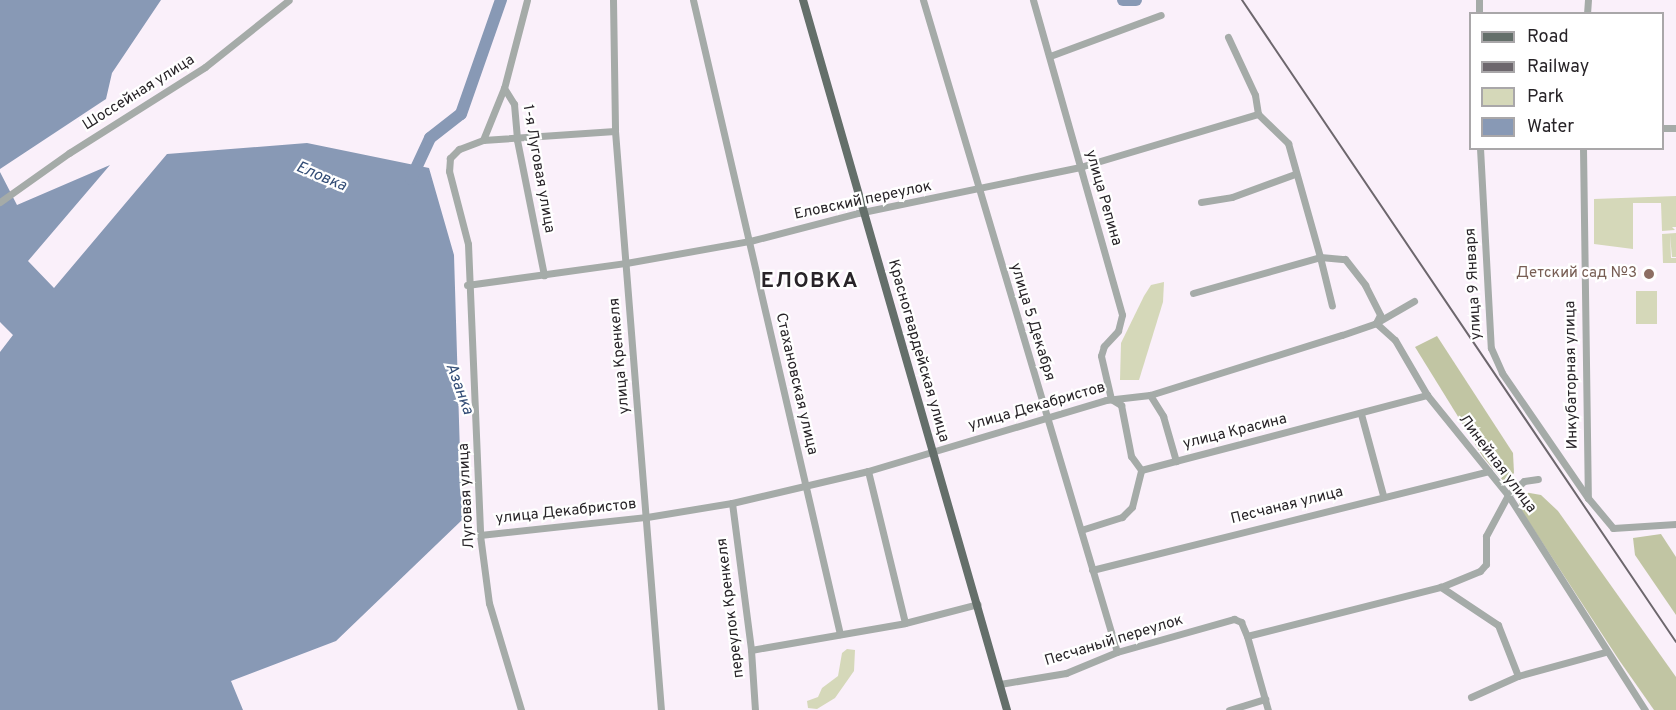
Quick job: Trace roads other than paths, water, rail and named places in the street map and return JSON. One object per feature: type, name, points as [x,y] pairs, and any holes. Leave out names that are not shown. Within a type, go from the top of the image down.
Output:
[{"type":"main road","name":"Красногвардейская улица","points":[[802,0],[978,603],[1007,710]]},
{"type":"street","name":"Шоссейная улица","points":[[0,202],[27,182],[205,68],[289,0]]},
{"type":"street","points":[[527,0],[504,88],[483,140],[517,140],[615,131]]},
{"type":"street","name":"улица Кренкеля","points":[[613,0],[615,131],[661,710]]},
{"type":"street","name":"Стахановская улица","points":[[693,0],[840,634]]},
{"type":"street","name":"улица 5 Декабря","points":[[923,0],[1117,652]]},
{"type":"street","name":"улица Репина","points":[[1034,0],[1122,315],[1118,331],[1104,346],[1101,356],[1111,399],[1121,405],[1131,456],[1141,470]]},
{"type":"street","points":[[1050,56],[1161,15]]},
{"type":"street","points":[[1228,37],[1255,95],[1258,114],[1288,143],[1332,306]]},
{"type":"street","name":"1-я Луговая улица","points":[[504,88],[514,104],[517,140],[544,275]]},
{"type":"street","name":"Еловский переулок","points":[[467,285],[626,263],[750,241],[864,212],[1080,168],[1258,114]]},
{"type":"street","name":"Луговая улица","points":[[483,140],[459,148],[450,158],[449,171],[463,212],[468,244],[467,285],[480,535],[489,603],[521,710]]},
{"type":"street","name":"улица 9 Января","points":[[1480,150],[1491,348],[1502,373],[1588,498]]},
{"type":"street","name":"Инкубаторная улица","points":[[1583,150],[1588,498]]},
{"type":"street","points":[[1201,202],[1232,197],[1295,174]]},
{"type":"street","points":[[1193,293],[1320,257],[1345,259],[1365,285],[1380,315],[1376,323]]},
{"type":"street","name":"улица Декабристов","points":[[480,535],[647,517],[732,503],[868,471],[1111,399],[1150,395],[1376,323],[1414,300]]},
{"type":"street","name":"Линейная улица","points":[[1376,323],[1395,340],[1427,394],[1508,495],[1605,652],[1645,710]]},
{"type":"street","name":"улица Красина","points":[[1141,470],[1360,414],[1427,394]]},
{"type":"street","points":[[1150,395],[1163,416],[1176,461]]},
{"type":"street","points":[[1360,414],[1383,495]]},
{"type":"street","points":[[1081,530],[1122,517],[1132,507],[1141,470]]},
{"type":"street","points":[[868,471],[905,623]]},
{"type":"street","name":"Песчаная улица","points":[[1092,570],[1383,495],[1489,471]]},
{"type":"street","points":[[1268,710],[1246,636],[1441,587],[1480,571],[1486,564],[1486,536],[1508,495],[1524,481],[1538,479]]},
{"type":"street","points":[[1588,498],[1613,528],[1676,524]]},
{"type":"street","name":"переулок Кренкеля","points":[[732,503],[751,650],[754,710]]},
{"type":"street","points":[[1441,587],[1498,626],[1518,676]]},
{"type":"street","points":[[751,650],[905,623],[978,603]]},
{"type":"street","name":"Песчаный переулок","points":[[1000,684],[1066,673],[1117,652],[1234,619],[1241,622],[1246,636]]},
{"type":"street","points":[[1471,697],[1518,676],[1605,652]]},
{"type":"street","points":[[1229,710],[1265,699]]},
{"type":"water","points":[[0,0],[161,0],[112,73],[106,99],[0,169]]},
{"type":"water","points":[[307,143],[429,168],[454,255],[462,520],[336,641],[231,681],[243,710],[0,710],[0,352],[13,335],[0,322],[0,172],[17,205],[110,165],[28,261],[54,288],[167,154]]},
{"type":"waterway","name":"Еловка","points":[[411,179],[430,138],[461,114],[501,0]]},
{"type":"waterway","name":"Еловка","points":[[1123,0],[1136,0]]},
{"type":"railway","points":[[1242,0],[1676,642]]},
{"type":"place","name":"Детский сад №3","points":[[1649,274]]},
{"type":"district","name":"ЕЛОВКА","points":[[810,282]]},
{"type":"water label","name":"Азанка","points":[[459,389]]}]
